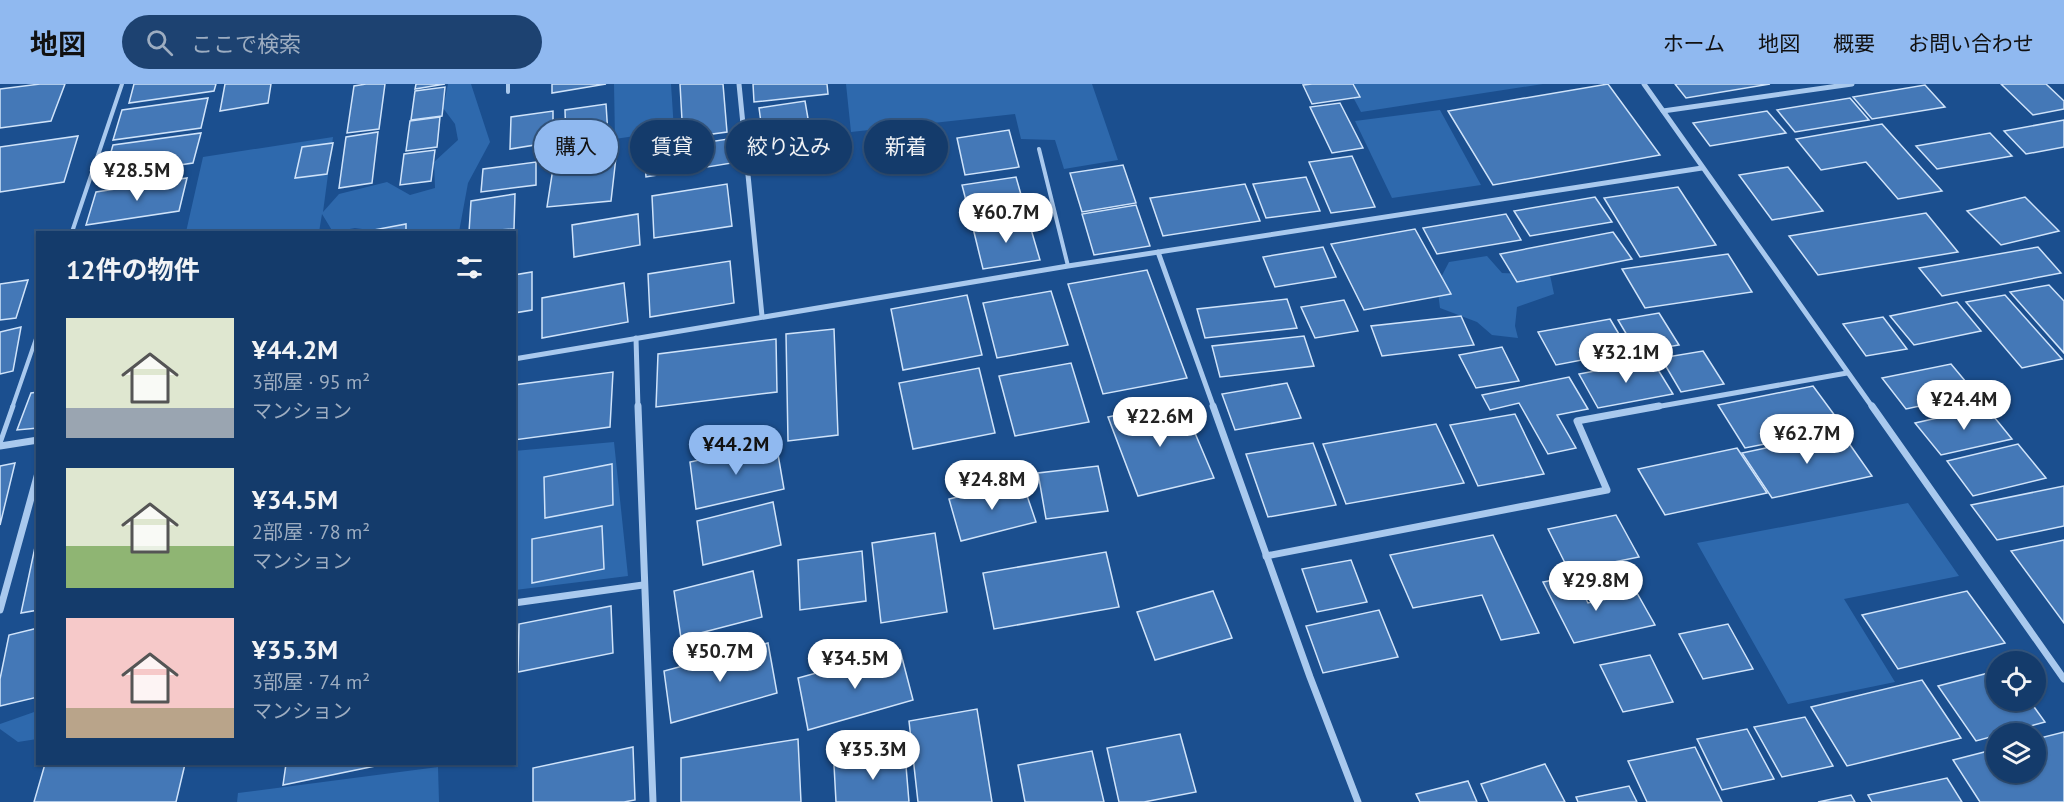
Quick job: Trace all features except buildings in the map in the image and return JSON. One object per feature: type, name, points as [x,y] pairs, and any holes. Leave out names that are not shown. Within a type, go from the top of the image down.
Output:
[{"type":"street","points":[[739,84],[762,316]]},
{"type":"street","points":[[1644,84],[2064,679]]},
{"type":"street","points":[[1663,111],[1852,84]]},
{"type":"street","points":[[516,359],[1068,266],[1702,168]]},
{"type":"street","points":[[1158,252],[1266,556],[1358,802]]},
{"type":"street","points":[[636,338],[643,585],[653,802]]},
{"type":"street","points":[[1266,556],[1607,490],[1577,421],[1848,373]]},
{"type":"street","points":[[0,445],[36,440]]},
{"type":"street","points":[[0,610],[36,480]]},
{"type":"street","points":[[516,603],[643,585]]},
{"type":"lane","points":[[72,231],[122,84]]},
{"type":"lane","points":[[508,84],[508,92]]},
{"type":"lane","points":[[1039,149],[1068,266]]},
{"type":"lane","points":[[0,445],[36,339]]},
{"type":"shaded area","points":[[448,84],[471,84],[490,142],[468,183],[459,231],[376,231],[355,228],[332,231],[322,214],[319,231],[186,231],[203,157],[333,137],[323,212],[339,194],[387,182],[410,195],[435,188],[434,162],[458,140],[455,124],[443,108]]},
{"type":"shaded area","points":[[614,84],[671,84],[673,120],[630,120],[630,137],[618,139],[618,120],[615,120]]},
{"type":"shaded area","points":[[846,84],[1092,84],[1118,160],[1064,169],[1055,140],[1021,139],[1015,114],[948,121],[864,120],[864,131],[852,132],[852,120],[850,120]]},
{"type":"shaded area","points":[[1346,84],[1543,84],[1361,112]]},
{"type":"shaded area","points":[[1440,110],[1481,185],[1392,198],[1355,121]]},
{"type":"shaded area","points":[[1487,256],[1502,273],[1550,275],[1554,294],[1517,307],[1515,326],[1518,338],[1492,335],[1477,322],[1440,308],[1437,285],[1449,262]]},
{"type":"shaded area","points":[[614,442],[628,576],[516,590],[516,451]]},
{"type":"shaded area","points":[[1908,503],[1959,576],[1844,599],[1895,682],[1788,704],[1697,543]]},
{"type":"shaded area","points":[[36,711],[36,739],[18,742],[0,729],[0,724]]},
{"type":"shaded area","points":[[438,767],[439,802],[237,802],[238,793]]}]
